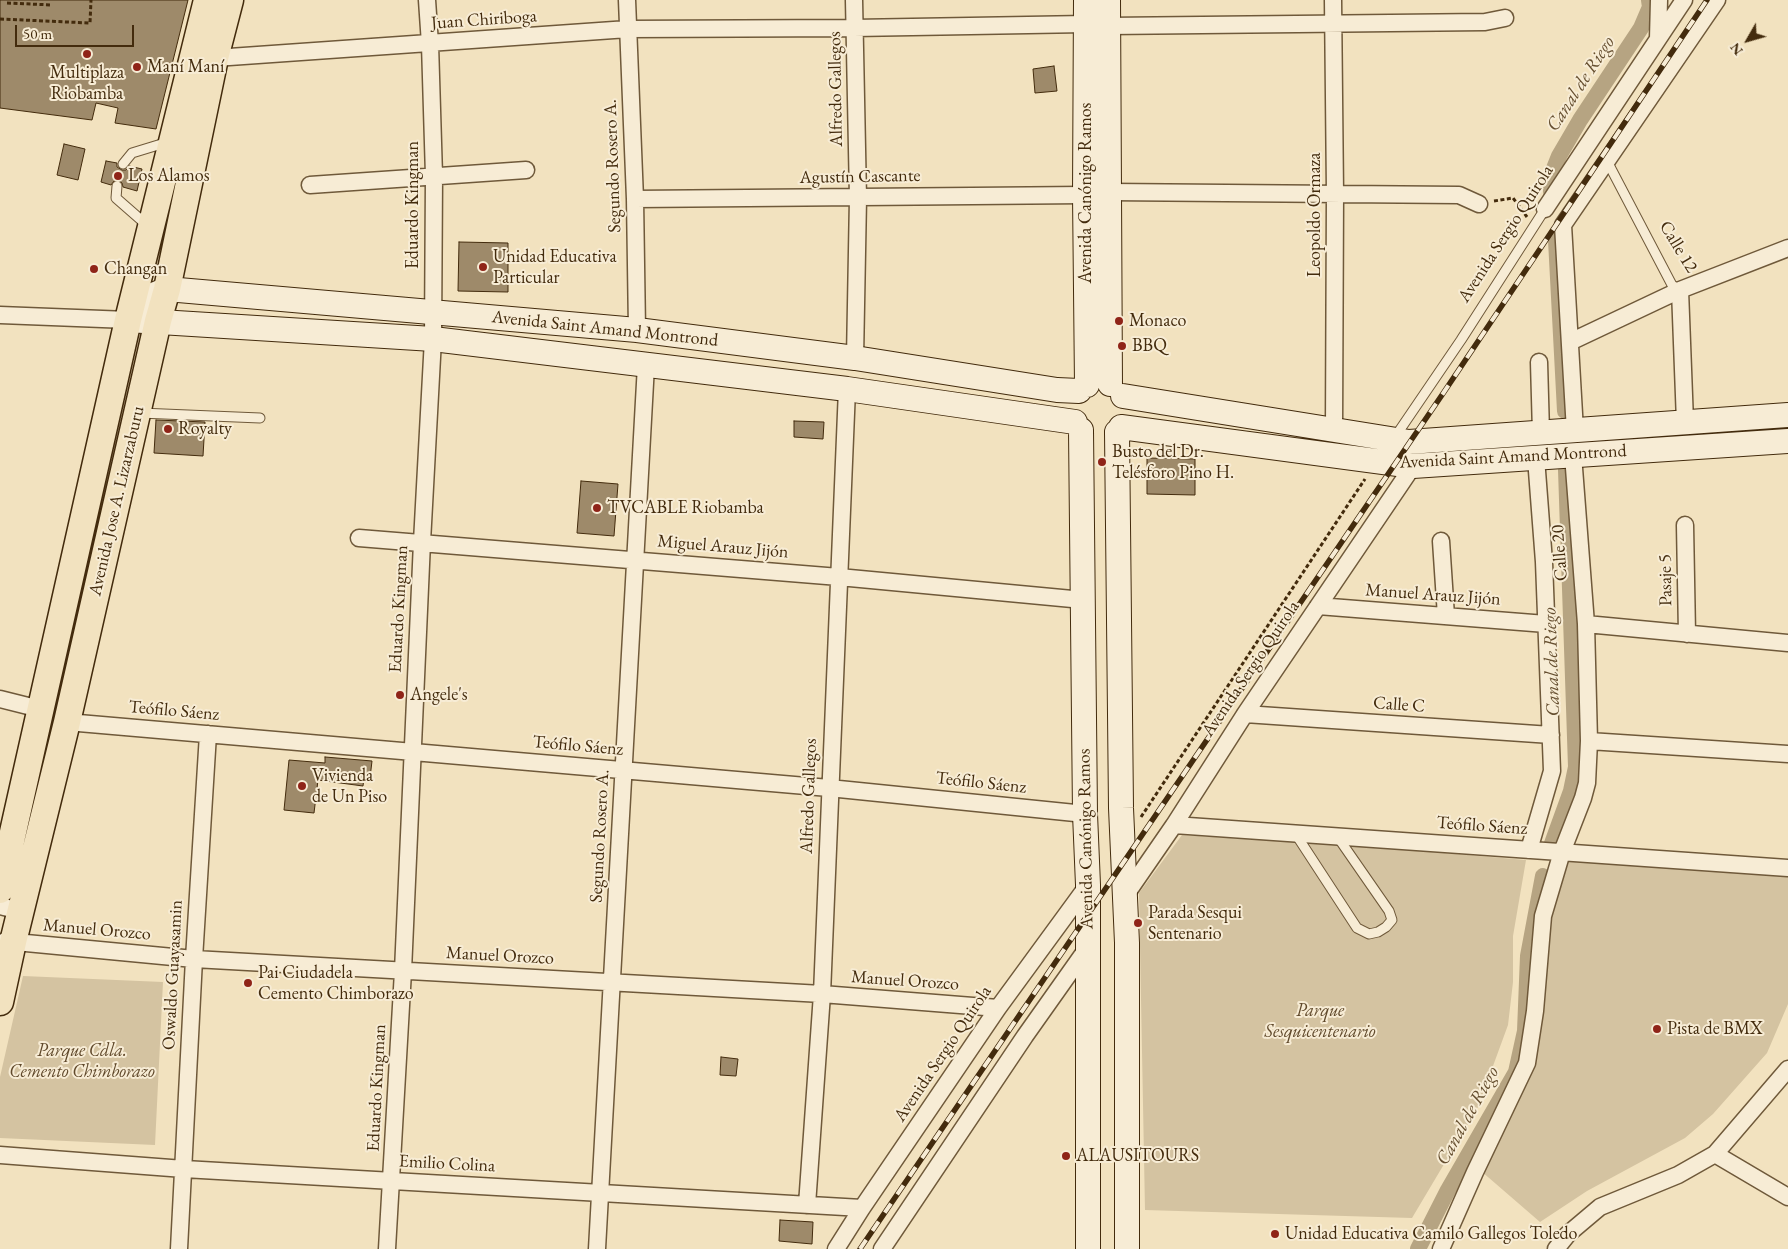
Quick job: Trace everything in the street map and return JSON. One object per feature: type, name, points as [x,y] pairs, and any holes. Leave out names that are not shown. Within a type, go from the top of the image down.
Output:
[{"type":"main road","name":"Avenida Jose A. Lizarzaburu","points":[[0,890],[40,709],[121,314],[151,229],[207,0]]},
{"type":"main road","name":"Avenida Jose A. Lizarzaburu","points":[[0,1002],[10,908],[67,722],[158,321],[167,289],[215,58],[230,0]]},
{"type":"street","name":"Eduardo Kingman","points":[[387,1249],[403,971],[434,313],[434,176],[427,0]]},
{"type":"street","name":"Segundo Rosero A.","points":[[627,0],[635,199],[637,330]]},
{"type":"street","name":"Alfredo Gallegos","points":[[854,0],[858,198],[855,358]]},
{"type":"street","name":"Avenida Canónigo Ramos","points":[[1086,0],[1097,25],[1109,192],[1117,390],[1127,403],[1128,412],[1126,420],[1119,429],[1123,842],[1126,943],[1127,1249]]},
{"type":"street","name":"Avenida Canónigo Ramos","points":[[1088,1249],[1088,885],[1085,814],[1083,600],[1078,426],[1073,416],[1073,403],[1083,388],[1085,195],[1097,25],[1108,0]]},
{"type":"street","name":"Leopoldo Ormaza","points":[[1333,0],[1335,193],[1334,429]]},
{"type":"street","points":[[1658,0],[1658,39]]},
{"type":"street","name":"Avenida Sergio Quirola","points":[[1545,209],[1684,0]]},
{"type":"street","points":[[1575,431],[1563,225],[1717,0]]},
{"type":"street","name":"Juan Chiriboga","points":[[215,58],[628,29],[1334,24],[1484,22],[1505,18]]},
{"type":"street","points":[[310,185],[526,170]]},
{"type":"street","points":[[1109,192],[1459,195],[1478,204]]},
{"type":"street","name":"Agustín Cascante","points":[[635,199],[1085,195]]},
{"type":"street","points":[[1570,342],[1680,290],[1788,248]]},
{"type":"street","name":"Avenida Saint Amand Montrond","points":[[121,314],[167,289],[637,330],[855,358],[1057,390],[1083,388]]},
{"type":"street","name":"Calle 12","points":[[1680,290],[1685,422]]},
{"type":"street","points":[[0,315],[121,314]]},
{"type":"street","name":"Avenida Saint Amand Montrond","points":[[121,314],[158,321],[433,339],[847,390],[1078,426]]},
{"type":"street","points":[[1539,362],[1541,433]]},
{"type":"street","name":"Segundo Rosero A.","points":[[598,1249],[646,365]]},
{"type":"street","points":[[1083,388],[1102,382],[1117,390]]},
{"type":"street","name":"Alfredo Gallegos","points":[[807,1205],[822,994],[829,788],[847,390]]},
{"type":"street","name":"Avenida Saint Amand Montrond","points":[[1117,390],[1409,442],[1788,415]]},
{"type":"street","points":[[1078,426],[1086,434],[1099,437],[1111,435],[1119,429]]},
{"type":"street","name":"Avenida Saint Amand Montrond","points":[[1119,429],[1413,466],[1788,440]]},
{"type":"street","name":"Calle 20","points":[[1441,1249],[1474,1172],[1527,1063],[1535,1011],[1543,916],[1562,852],[1583,798],[1587,782],[1589,741],[1586,624],[1573,455]]},
{"type":"street","name":"Calle 20","points":[[1529,850],[1552,771],[1546,624],[1536,458]]},
{"type":"street","name":"Avenida Sergio Quirola","points":[[1125,896],[1174,825],[1245,714],[1413,466]]},
{"type":"street","name":"Pasaje 5","points":[[1685,525],[1687,634]]},
{"type":"street","name":"Miguel Arauz Jijón","points":[[359,538],[839,577],[1083,600]]},
{"type":"street","points":[[1441,541],[1446,616]]},
{"type":"street","name":"Manuel Arauz Jijón","points":[[1318,606],[1546,624]]},
{"type":"street","points":[[1586,624],[1788,643]]},
{"type":"street","points":[[0,699],[40,709]]},
{"type":"street","name":"Calle C","points":[[1245,714],[1551,735]]},
{"type":"street","name":"Teófilo Sáenz","points":[[67,722],[829,788],[1085,814]]},
{"type":"street","name":"Oswaldo Guayasamin","points":[[179,1249],[208,734]]},
{"type":"street","points":[[1589,741],[1788,754]]},
{"type":"street","name":"Teófilo Sáenz","points":[[1174,825],[1788,868]]},
{"type":"street","name":"Avenida Sergio Quirola","points":[[836,1249],[998,1008],[1088,885]]},
{"type":"street","name":"Manuel Orozco","points":[[6,941],[194,959],[822,994],[998,1008]]},
{"type":"street","points":[[882,1249],[1025,1036],[1088,947],[1126,943]]},
{"type":"street","points":[[1556,1249],[1568,1234],[1600,1207],[1678,1175],[1715,1154],[1788,1069]]},
{"type":"street","points":[[1715,1154],[1788,1198]]},
{"type":"street","name":"Emilio Colina","points":[[0,1155],[184,1169],[862,1208]]},
{"type":"lane","points":[[123,164],[132,153],[173,140]]},
{"type":"lane","name":"Calle 12","points":[[1607,161],[1672,285],[1680,290]]},
{"type":"lane","points":[[116,186],[116,198],[151,229]]},
{"type":"lane","name":"Avenida Sergio Quirola","points":[[1393,440],[1461,340],[1545,209]]},
{"type":"lane","points":[[137,413],[260,418]]},
{"type":"lane","points":[[1295,833],[1357,928],[1369,934],[1378,932],[1392,920],[1389,911],[1337,836]]},
{"type":"path","points":[[0,19],[90,23],[91,0]]},
{"type":"path","points":[[7,3],[52,5]]},
{"type":"path","points":[[1498,200],[1513,198],[1524,215],[1535,224]]},
{"type":"path","points":[[1123,842],[1377,462]]},
{"type":"green space","name":"Parque Sesquicentenario","points":[[1182,835],[1374,847],[1526,860],[1513,936],[1513,982],[1508,1025],[1478,1107],[1412,1218],[1145,1210],[1139,893]]},
{"type":"green space","name":"Pista de BMX","points":[[1567,859],[1788,875],[1788,1004],[1767,1053],[1713,1114],[1685,1138],[1587,1191],[1540,1222],[1481,1171],[1530,1068],[1549,918]]},
{"type":"green space","name":"Parque Cdla. Cemento Chimborazo","points":[[23,976],[163,982],[155,1145],[0,1138],[0,1077]]},
{"type":"building","name":"Multiplaza Riobamba","points":[[0,0],[188,0],[156,129],[115,123],[118,108],[96,103],[92,120],[0,108]]},
{"type":"building","points":[[1054,66],[1057,91],[1035,93],[1033,69]]},
{"type":"building","points":[[64,144],[85,149],[78,180],[57,175]]},
{"type":"building","points":[[106,161],[117,163],[117,167],[122,170],[126,170],[129,166],[142,169],[137,191],[123,187],[122,183],[118,180],[114,181],[111,185],[101,182]]},
{"type":"building","name":"Unidad Educativa Particular","points":[[459,242],[508,243],[508,292],[458,291]]},
{"type":"building","points":[[156,420],[205,422],[203,456],[154,453]]},
{"type":"building","points":[[794,421],[824,422],[823,439],[794,437]]},
{"type":"building","points":[[1147,458],[1195,459],[1195,495],[1147,494]]},
{"type":"building","name":"TVCABLE Riobamba","points":[[581,481],[618,484],[614,536],[577,533]]},
{"type":"building","points":[[325,757],[372,761],[370,778],[364,778],[363,786],[318,780],[314,813],[284,810],[289,760],[325,763]]},
{"type":"building","points":[[721,1057],[738,1059],[736,1076],[720,1075]]},
{"type":"building","points":[[780,1220],[813,1222],[812,1244],[779,1241]]},
{"type":"waterway","name":"Canal de Riego","points":[[1551,192],[1551,176],[1559,156],[1580,120],[1641,28],[1650,7],[1649,0]]},
{"type":"waterway","name":"Canal de Riego","points":[[1556,240],[1565,411]]},
{"type":"waterway","name":"Canal de Riego","points":[[1550,849],[1571,791],[1576,767],[1566,470]]},
{"type":"waterway","name":"Canal de Riego","points":[[1418,1249],[1448,1190],[1516,1072],[1525,1031],[1528,956],[1543,876]]},
{"type":"railway","points":[[860,1249],[1444,392],[1707,0]]},
{"type":"place","name":"Multiplaza Riobamba","points":[[87,54]]},
{"type":"place","name":"Maní Maní","points":[[137,67]]},
{"type":"place","name":"Los Alamos","points":[[118,176]]},
{"type":"place","name":"Unidad Educativa Particular","points":[[483,267]]},
{"type":"place","name":"Changan","points":[[94,269]]},
{"type":"place","name":"Monaco","points":[[1119,321]]},
{"type":"place","name":"BBQ","points":[[1122,346]]},
{"type":"place","name":"Royalty","points":[[168,429]]},
{"type":"place","name":"Busto del Dr. Telésforo Pino H.","points":[[1102,462]]},
{"type":"place","name":"TVCABLE Riobamba","points":[[597,508]]},
{"type":"place","name":"Angele's","points":[[400,695]]},
{"type":"place","name":"Vivienda de Un Piso","points":[[302,786]]},
{"type":"place","name":"Parada Sesqui Sentenario","points":[[1138,923]]},
{"type":"place","name":"Pai Ciudadela Cemento Chimborazo","points":[[248,983]]},
{"type":"place","name":"Pista de BMX","points":[[1657,1029]]},
{"type":"place","name":"ALAUSITOURS","points":[[1066,1156]]},
{"type":"place","name":"Unidad Educativa Camilo Gallegos Toledo","points":[[1275,1234]]}]
